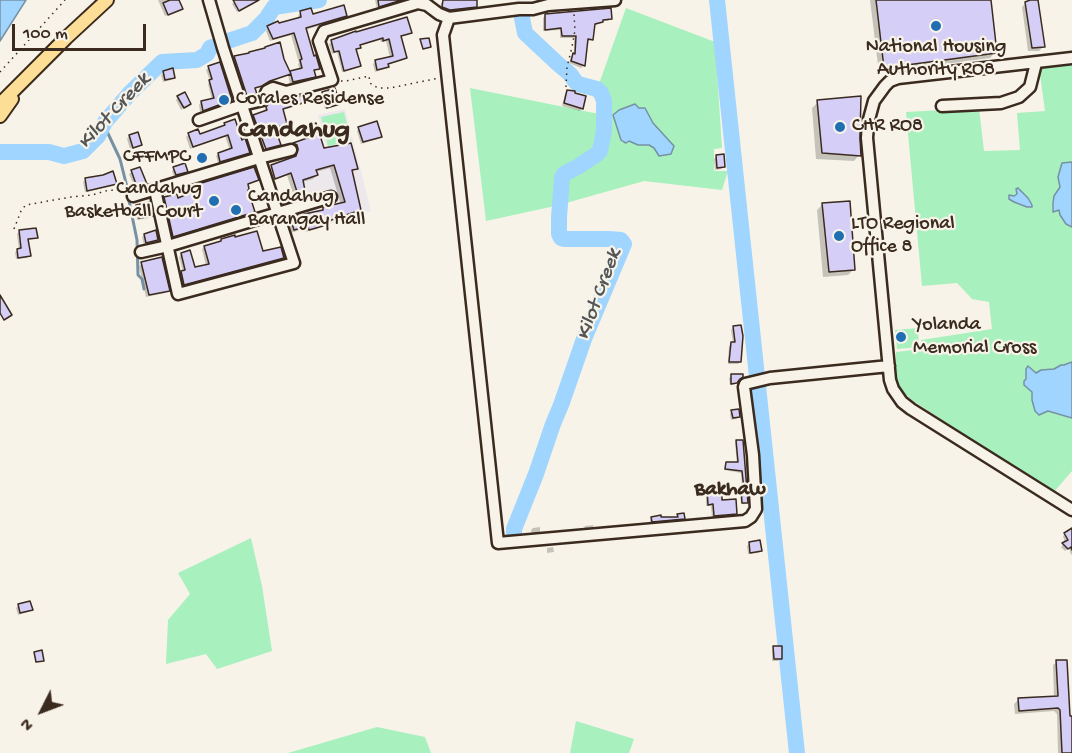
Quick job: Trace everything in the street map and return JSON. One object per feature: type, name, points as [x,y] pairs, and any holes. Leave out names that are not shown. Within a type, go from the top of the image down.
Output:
[{"type":"main road","points":[[0,104],[107,0]]},
{"type":"main road","points":[[0,116],[28,76]]},
{"type":"street","points":[[155,190],[178,294],[294,263],[209,0]]},
{"type":"street","points":[[199,120],[264,100],[267,91],[273,88],[286,92],[332,80],[319,41],[324,31],[418,3],[427,5],[449,18],[533,9],[548,5],[615,0]]},
{"type":"street","points":[[449,18],[443,34],[498,543],[745,521],[756,509],[745,384],[770,378],[888,366]]},
{"type":"street","points":[[1072,58],[898,78],[885,86],[874,101],[868,123],[867,138],[888,366],[893,389],[902,402],[911,409],[1072,510]]},
{"type":"street","points":[[942,106],[1001,103],[1019,97],[1030,87],[1036,63]]},
{"type":"street","points":[[133,196],[291,150]]},
{"type":"street","points":[[141,252],[331,197]]},
{"type":"path","points":[[0,72],[65,0]]},
{"type":"path","points":[[566,87],[567,67],[575,30],[574,4]]},
{"type":"path","points":[[332,80],[346,81],[369,76],[374,86],[390,88],[447,76]]},
{"type":"path","points":[[14,230],[21,211],[26,205],[92,195],[109,190],[133,196]]},
{"type":"shaded area","points":[[345,109],[371,211],[308,231],[287,163],[327,150],[318,115]]},
{"type":"green space","points":[[626,8],[715,42],[722,148],[714,149],[714,171],[728,171],[722,190],[644,181],[566,203],[568,179],[603,157],[606,152],[610,102],[607,89],[599,84]]},
{"type":"green space","points":[[1072,65],[1072,471],[1053,493],[912,400],[901,390],[895,374],[896,352],[921,349],[921,340],[992,329],[989,302],[972,299],[957,283],[922,286],[906,112],[979,108],[984,151],[1020,150],[1017,113],[1045,111],[1039,67]]},
{"type":"green space","points":[[470,88],[599,114],[599,132],[594,151],[560,170],[557,176],[555,206],[486,221]]},
{"type":"green space","points":[[344,112],[351,141],[328,146],[321,117]]},
{"type":"green space","points":[[918,328],[919,347],[897,349],[895,330]]},
{"type":"green space","points":[[251,538],[262,586],[272,651],[217,669],[206,654],[166,664],[168,620],[190,594],[178,573]]},
{"type":"green space","points":[[576,721],[634,739],[629,753],[570,753]]},
{"type":"green space","points":[[377,727],[425,737],[431,753],[288,753]]},
{"type":"water","points":[[0,0],[26,0],[0,41]]},
{"type":"water","points":[[635,104],[639,108],[645,108],[653,123],[674,146],[671,154],[659,156],[649,145],[638,145],[629,141],[626,143],[621,140],[613,115]]},
{"type":"water","points":[[1072,162],[1072,227],[1066,224],[1059,210],[1053,212],[1053,203],[1054,196],[1060,187],[1058,177],[1062,163]]},
{"type":"water","points":[[1018,188],[1028,198],[1032,207],[1009,199],[1009,195],[1017,194],[1016,189]]},
{"type":"water","points":[[1072,362],[1072,418],[1048,411],[1039,415],[1035,411],[1032,392],[1024,385],[1026,369],[1028,366],[1036,373]]},
{"type":"building","points":[[179,0],[183,9],[168,15],[163,3]]},
{"type":"building","points":[[233,0],[259,0],[239,11]]},
{"type":"building","points":[[378,0],[402,0],[379,7]]},
{"type":"building","points":[[443,0],[477,0],[477,7],[450,10],[442,7]]},
{"type":"building","name":"National Housing Authority RO8","points":[[876,0],[991,0],[997,53],[884,68]]},
{"type":"building","points":[[1038,0],[1045,47],[1032,48],[1025,2]]},
{"type":"building","points":[[344,5],[347,16],[306,28],[320,69],[314,70],[316,77],[293,82],[290,71],[302,68],[300,60],[302,59],[294,33],[273,39],[267,26],[278,21],[279,23],[301,17],[300,11],[311,8],[313,14]]},
{"type":"building","points":[[611,8],[612,19],[595,24],[593,40],[588,39],[585,66],[571,61],[573,53],[575,54],[576,36],[562,36],[561,28],[545,30],[545,14]]},
{"type":"building","points":[[407,17],[412,33],[401,36],[407,58],[377,70],[375,60],[393,56],[389,39],[383,41],[383,38],[360,45],[361,48],[356,49],[361,66],[344,71],[339,51],[334,52],[331,40]]},
{"type":"building","points":[[429,38],[431,47],[423,49],[420,39]]},
{"type":"building","points":[[280,42],[291,74],[255,88],[257,94],[247,96],[234,56]]},
{"type":"building","points":[[220,62],[232,100],[203,111],[201,101],[214,98],[208,66]]},
{"type":"building","points":[[173,68],[175,78],[165,80],[163,71]]},
{"type":"building","points":[[335,88],[340,104],[327,108],[322,92]]},
{"type":"building","points":[[567,90],[586,96],[583,109],[564,103]]},
{"type":"building","points":[[185,92],[191,104],[184,108],[177,96]]},
{"type":"building","points":[[305,95],[306,102],[283,109],[287,124],[275,128],[281,145],[266,149],[253,115],[267,110],[266,107],[271,100]]},
{"type":"building","name":"CHR RO8","points":[[861,96],[861,156],[822,153],[817,100]]},
{"type":"building","points":[[235,119],[242,140],[245,138],[250,153],[220,162],[218,153],[232,148],[228,135],[193,147],[188,133],[198,129],[200,134]]},
{"type":"building","points":[[377,121],[382,137],[363,142],[358,127]]},
{"type":"building","points":[[316,123],[324,148],[351,143],[358,169],[352,170],[361,210],[322,223],[323,226],[309,230],[308,226],[294,230],[290,217],[323,210],[323,207],[345,202],[334,165],[316,170],[318,175],[303,180],[306,196],[299,198],[291,173],[275,179],[271,165],[296,156],[298,149],[293,143],[310,137],[306,126]]},
{"type":"building","points":[[138,132],[142,145],[133,148],[129,135]]},
{"type":"building","points":[[724,154],[725,167],[717,168],[716,155]]},
{"type":"building","points":[[185,163],[188,172],[176,175],[173,167]]},
{"type":"building","points":[[140,167],[147,184],[137,187],[131,170]]},
{"type":"building","points":[[254,167],[259,180],[248,184],[248,190],[255,212],[173,237],[164,197],[177,194],[178,198],[197,190],[195,185]]},
{"type":"building","points":[[113,171],[117,184],[87,191],[85,178]]},
{"type":"building","points":[[296,194],[297,199],[284,203],[282,199]]},
{"type":"building","name":"LTO Regional Office 8","points":[[850,201],[855,270],[829,272],[822,203]]},
{"type":"building","points":[[150,202],[153,216],[139,218],[136,205]]},
{"type":"building","points":[[36,228],[38,238],[28,239],[31,256],[18,258],[17,249],[21,248],[19,230]]},
{"type":"building","points":[[156,230],[158,240],[146,243],[144,234]]},
{"type":"building","points":[[257,231],[263,251],[281,247],[284,258],[184,285],[181,271],[185,270],[181,253],[190,250],[195,267],[209,264],[204,246],[235,235],[235,237]]},
{"type":"building","points":[[162,257],[170,291],[149,295],[141,262]]},
{"type":"building","points":[[0,295],[12,315],[4,320],[0,313]]},
{"type":"building","points":[[741,325],[743,336],[741,362],[729,362],[731,342],[735,342],[733,326]]},
{"type":"building","points":[[731,374],[743,374],[743,377],[737,383],[731,384]]},
{"type":"building","points":[[739,409],[740,417],[733,418],[731,410]]},
{"type":"building","points":[[736,440],[743,440],[748,503],[742,503],[741,489],[744,489],[742,471],[725,469],[726,462],[738,462]]},
{"type":"building","points":[[722,488],[722,500],[736,499],[737,514],[714,516],[713,504],[708,505],[707,489]]},
{"type":"building","points":[[684,513],[685,519],[652,522],[651,517],[661,515],[661,517],[678,517],[677,514]]},
{"type":"building","points":[[1072,528],[1072,550],[1071,547],[1068,549],[1062,543],[1068,540],[1064,533]]},
{"type":"building","points":[[760,540],[762,551],[750,553],[749,542]]},
{"type":"building","points":[[30,601],[33,610],[20,613],[18,604]]},
{"type":"building","points":[[773,646],[782,646],[782,659],[774,659]]},
{"type":"building","points":[[42,650],[44,661],[36,662],[34,652]]},
{"type":"building","points":[[1056,660],[1067,660],[1070,716],[1072,716],[1072,753],[1062,753],[1060,710],[1058,708],[1019,711],[1018,698],[1058,696]]},
{"type":"waterway","name":"Kilot Creek","points":[[225,42],[252,33],[274,7],[319,0]]},
{"type":"waterway","points":[[717,0],[797,753]]},
{"type":"waterway","name":"Kilot Creek","points":[[514,535],[514,529],[584,339],[624,244],[621,240],[564,239],[559,234],[562,178],[564,174],[600,151],[604,131],[604,101],[597,89],[578,84],[525,33],[523,13]]},
{"type":"waterway","name":"Kilot Creek","points":[[0,152],[49,152],[64,156],[83,151],[98,136],[105,122],[130,93],[162,62],[197,60],[207,54],[212,47]]},
{"type":"waterway","points":[[104,125],[120,159],[128,191]]},
{"type":"waterway","points":[[129,201],[137,240],[138,275],[142,279],[144,289]]},
{"type":"place","name":"National Housing Authority RO8","points":[[936,26]]},
{"type":"place","name":"Corales Residense","points":[[224,100]]},
{"type":"place","name":"CHR RO8","points":[[840,127]]},
{"type":"place","name":"CFFMPC","points":[[202,158]]},
{"type":"place","name":"Candahug Basketball Court","points":[[214,201]]},
{"type":"place","name":"Candahug Barangay Hall","points":[[236,210]]},
{"type":"place","name":"LTO Regional Office 8","points":[[839,236]]},
{"type":"place","name":"Yolanda Memorial Cross","points":[[901,337]]},
{"type":"district","name":"Candahug","points":[[294,132]]},
{"type":"district","name":"Bakhaw","points":[[730,491]]}]
